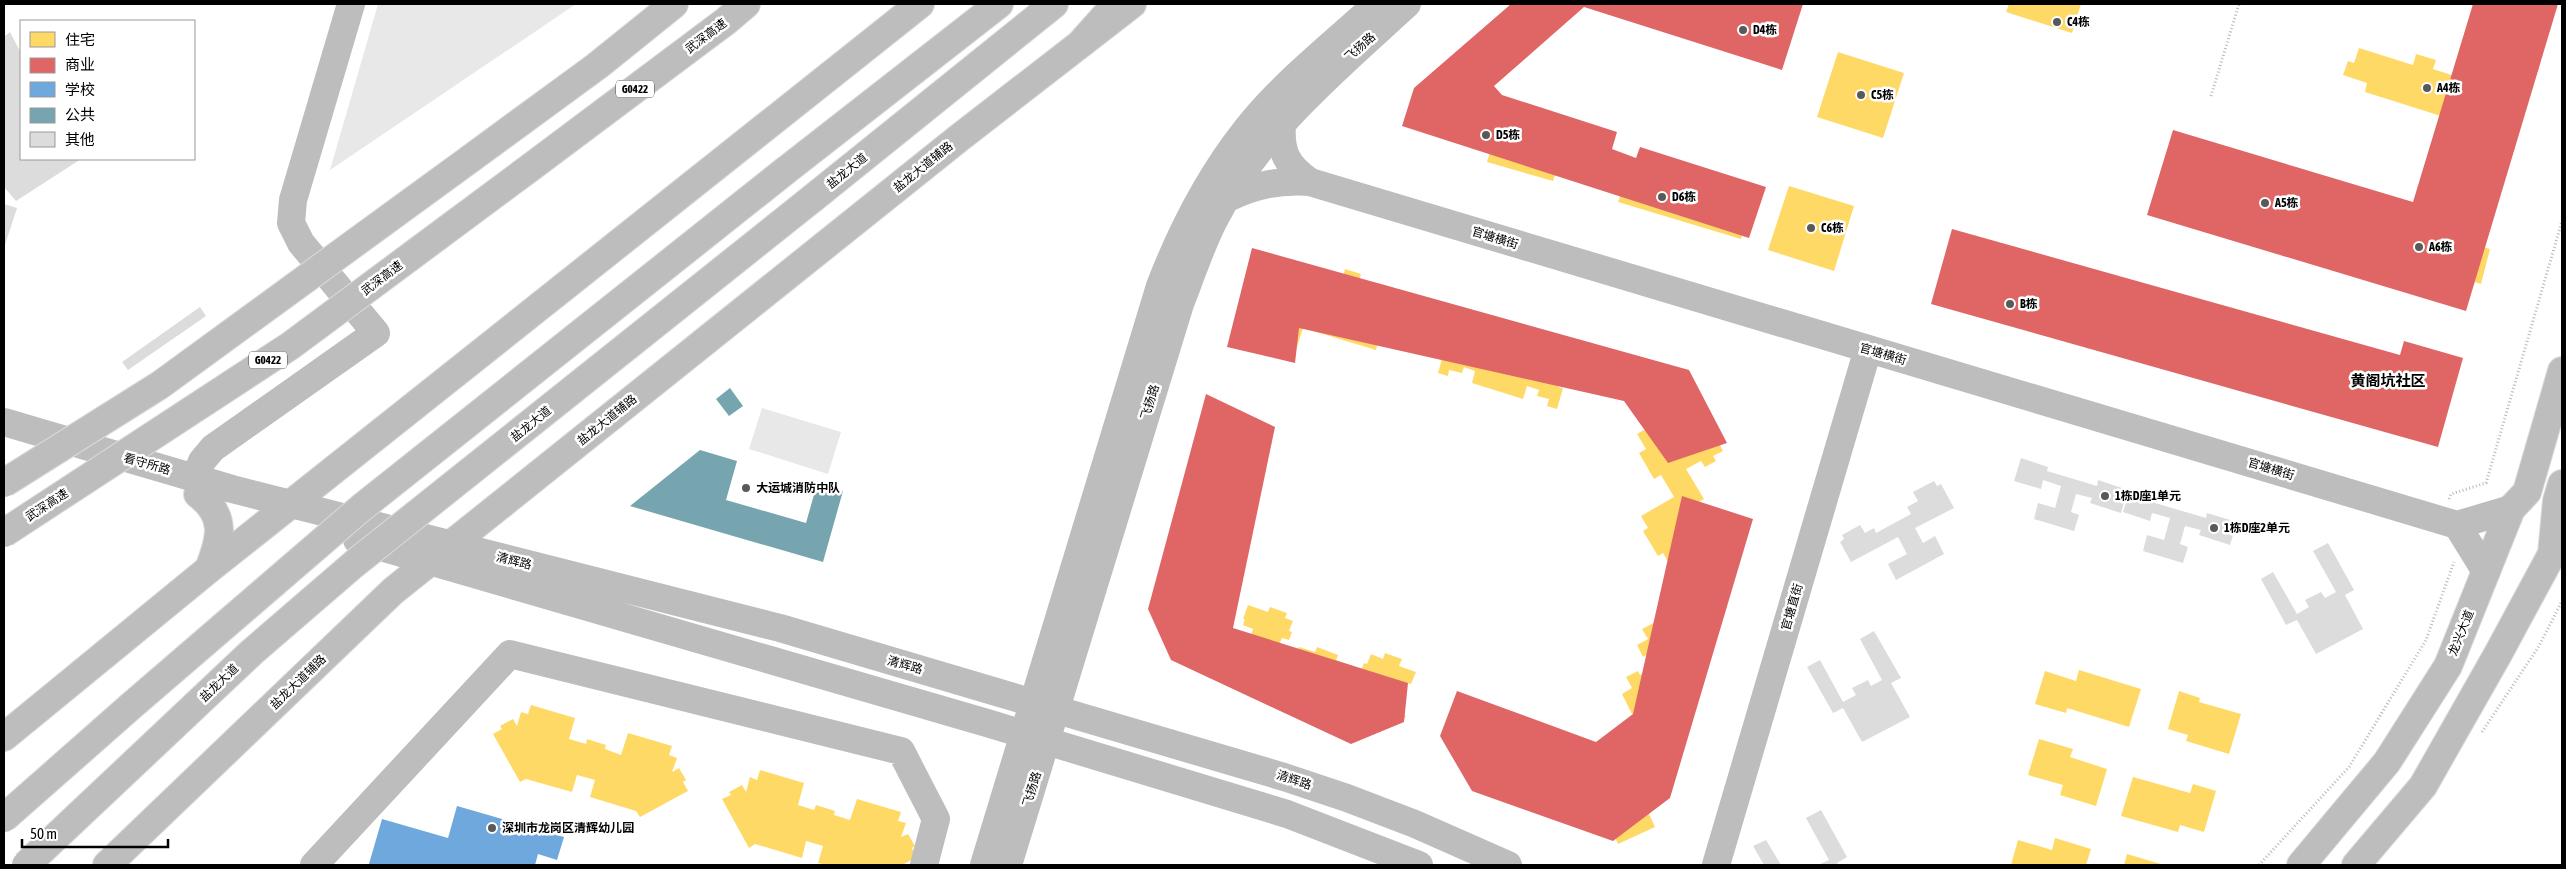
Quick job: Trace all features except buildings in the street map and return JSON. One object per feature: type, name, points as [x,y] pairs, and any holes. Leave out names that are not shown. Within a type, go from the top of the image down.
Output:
[{"type":"main road","points":[[209,568],[217,548],[220,531],[217,515],[197,486],[202,461],[213,448],[376,333],[301,243],[291,223],[293,200],[352,4]]},
{"type":"main road","points":[[4,483],[160,385],[597,66],[674,4]]},
{"type":"main road","name":"武深高速","points":[[4,534],[290,346],[726,21],[746,4]]},
{"type":"main road","points":[[4,737],[209,568],[920,4]]},
{"type":"main road","points":[[4,818],[130,706],[361,508],[785,171],[1000,4]]},
{"type":"main road","name":"盐龙大道","points":[[26,865],[252,652],[354,564],[1054,4]]},
{"type":"main road","points":[[1082,42],[1116,4]]},
{"type":"main road","name":"盐龙大道辅路","points":[[107,865],[393,591],[945,149],[1132,4]]},
{"type":"main road","name":"飞扬路","points":[[1045,706],[1160,286],[1188,219],[1205,187],[1247,129],[1296,78],[1377,4]]},
{"type":"main road","name":"飞扬路","points":[[984,865],[1035,737],[1180,304],[1213,222],[1282,122],[1310,93],[1407,4]]},
{"type":"main road","name":"官塘横街","points":[[1282,122],[1281,139],[1284,156],[1294,171],[1310,182]]},
{"type":"main road","name":"官塘横街","points":[[1228,198],[1250,187],[1270,182],[1310,182],[2449,523]]},
{"type":"main road","name":"官塘直街","points":[[1716,865],[1868,349]]},
{"type":"main road","name":"龙兴大道","points":[[2301,865],[2388,762],[2443,674],[2511,508],[2527,492],[2562,371]]},
{"type":"main road","name":"看守所路","points":[[4,422],[197,486]]},
{"type":"main road","name":"看守所路","points":[[4,438],[197,486],[283,510]]},
{"type":"main road","points":[[2356,865],[2423,786],[2498,654],[2552,554],[2558,501],[2562,484]]},
{"type":"main road","points":[[2486,572],[2449,523],[2511,508]]},
{"type":"main road","name":"清辉路","points":[[283,510],[440,553],[1287,814],[1419,865]]},
{"type":"main road","name":"清辉路","points":[[440,553],[780,628],[1284,777],[1347,798],[1414,824],[1508,865]]},
{"type":"main road","points":[[314,865],[510,654],[901,751],[936,819],[924,865]]},
{"type":"main road","name":"飞扬路","points":[[1008,865],[1035,737]]},
{"type":"path","points":[[2211,96],[2239,4]]},
{"type":"path","points":[[2449,523],[2451,494],[2486,483],[2562,221]]},
{"type":"path","points":[[2259,865],[2349,767],[2426,640],[2455,559]]},
{"type":"shaded area","points":[[378,4],[576,4],[330,170]]},
{"type":"shaded area","points":[[762,408],[841,432],[828,474],[749,449]]},
{"type":"place","name":"C4栋","points":[[2057,22]]},
{"type":"place","name":"D4栋","points":[[1743,30]]},
{"type":"place","name":"A4栋","points":[[2427,88]]},
{"type":"place","name":"C5栋","points":[[1861,95]]},
{"type":"place","name":"D5栋","points":[[1486,135]]},
{"type":"place","name":"D6栋","points":[[1662,197]]},
{"type":"place","name":"A5栋","points":[[2265,203]]},
{"type":"place","name":"C6栋","points":[[1811,228]]},
{"type":"place","name":"A6栋","points":[[2419,247]]},
{"type":"place","name":"B栋","points":[[2010,304]]},
{"type":"place","name":"大运城消防中队","points":[[746,488]]},
{"type":"place","name":"1栋D座1单元","points":[[2105,496]]},
{"type":"place","name":"1栋D座2单元","points":[[2214,528]]},
{"type":"place","name":"深圳市龙岗区清辉幼儿园","points":[[492,828]]},
{"type":"district","name":"黄阁坑社区","points":[[2388,381]]}]
